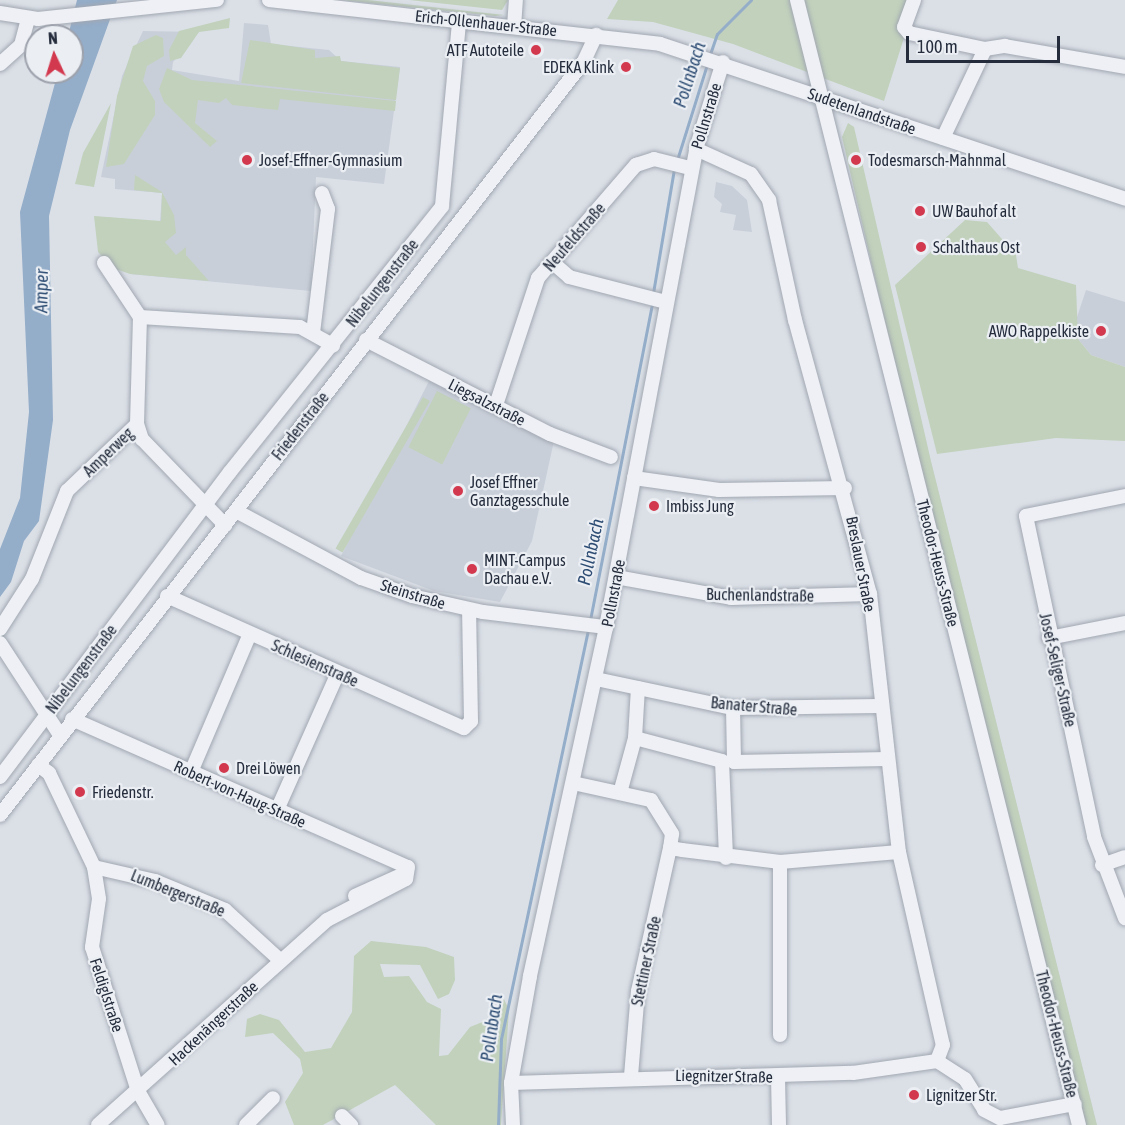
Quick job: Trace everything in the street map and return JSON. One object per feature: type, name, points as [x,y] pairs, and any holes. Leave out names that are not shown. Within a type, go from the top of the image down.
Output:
[{"type":"street","points":[[0,13],[28,19],[64,17],[217,0]]},
{"type":"street","name":"Erich-Ollenhauer-Straße","points":[[268,0],[596,35]]},
{"type":"street","points":[[514,27],[516,0]]},
{"type":"street","name":"Theodor-Heuss-Straße","points":[[797,0],[1079,1125]]},
{"type":"street","points":[[914,0],[904,27],[909,33],[985,49],[1005,46],[1125,67]]},
{"type":"street","points":[[0,64],[21,45],[28,19]]},
{"type":"street","name":"Nibelungenstraße","points":[[0,777],[206,504],[442,206],[459,22]]},
{"type":"street","name":"Sudetenlandstraße","points":[[596,35],[702,55],[822,98],[1125,198]]},
{"type":"street","name":"Friedenstraße","points":[[0,815],[167,596],[236,511],[584,61],[596,35]]},
{"type":"street","points":[[943,138],[985,49]]},
{"type":"street","name":"Pollnstraße","points":[[513,1125],[511,1083],[596,679],[596,626],[616,577],[634,477],[657,299],[680,165],[696,149],[720,61]]},
{"type":"street","name":"Breslauer Straße","points":[[696,149],[762,183],[845,488],[870,594],[879,706],[899,852],[944,1045],[937,1061]]},
{"type":"street","name":"Neufeldstraße","points":[[496,405],[538,278],[636,165],[645,160],[680,165]]},
{"type":"street","points":[[313,333],[328,209],[322,193]]},
{"type":"street","points":[[552,262],[570,277],[657,299]]},
{"type":"street","points":[[104,263],[140,317],[300,327],[333,345]]},
{"type":"street","name":"Amperweg","points":[[0,629],[32,579],[67,491],[136,424],[140,317]]},
{"type":"street","name":"Liegsalzstraße","points":[[366,340],[550,434],[611,457]]},
{"type":"street","points":[[136,424],[142,439],[225,525]]},
{"type":"street","points":[[634,477],[719,490],[845,488]]},
{"type":"street","name":"Josef-Seliger-Straße","points":[[1125,496],[1026,516],[1049,638],[1102,865],[1125,918]]},
{"type":"street","name":"Steinstraße","points":[[236,511],[361,578],[469,610],[596,626]]},
{"type":"street","name":"Buchenlandstraße","points":[[616,577],[731,598],[870,594]]},
{"type":"street","name":"Schlesienstraße","points":[[167,596],[464,728],[471,721],[469,610]]},
{"type":"street","points":[[1049,638],[1125,623]]},
{"type":"street","points":[[191,772],[250,634]]},
{"type":"street","points":[[0,643],[44,718],[60,735]]},
{"type":"street","points":[[277,810],[338,673]]},
{"type":"street","name":"Banater Straße","points":[[596,679],[733,708],[879,706]]},
{"type":"street","points":[[620,793],[635,738],[638,688]]},
{"type":"street","points":[[726,858],[728,761],[733,708]]},
{"type":"street","name":"Robert-von-Haug-Straße","points":[[72,719],[408,870]]},
{"type":"street","points":[[635,738],[728,761],[887,759]]},
{"type":"street","name":"Feldiglstraße","points":[[38,765],[49,773],[94,867],[99,899],[92,947],[138,1091],[158,1125]]},
{"type":"street","points":[[573,783],[620,793],[658,806],[672,834],[670,848],[726,858],[780,862],[899,852]]},
{"type":"street","name":"Stettiner Straße","points":[[631,1076],[638,991],[670,848]]},
{"type":"street","points":[[1102,865],[1125,857]]},
{"type":"street","points":[[780,862],[780,1035]]},
{"type":"street","name":"Lumbergerstraße","points":[[94,867],[147,878],[225,910],[280,960]]},
{"type":"street","name":"Hackenängerstraße","points":[[98,1125],[327,920],[390,889],[408,870]]},
{"type":"street","points":[[937,1061],[965,1079],[984,1110],[1000,1121],[1075,1104]]},
{"type":"street","name":"Liegnitzer Straße","points":[[511,1083],[631,1076],[778,1077],[937,1061]]},
{"type":"street","points":[[778,1077],[779,1125]]},
{"type":"street","points":[[246,1125],[273,1098]]},
{"type":"shaded area","name":"Josef-Effner-Gymnasium","points":[[244,23],[268,25],[271,44],[329,50],[341,61],[400,67],[384,184],[316,177],[311,291],[130,274],[103,217],[160,222],[162,193],[115,189],[115,179],[101,177],[122,76],[143,31],[199,32],[173,62],[172,70],[239,81]]},
{"type":"shaded area","points":[[716,182],[732,186],[747,200],[752,232],[733,230],[736,215],[720,212],[722,204],[714,197]]},
{"type":"shaded area","name":"AWO Rappelkiste","points":[[1086,290],[1125,302],[1125,367],[1091,355],[1078,339],[1075,323]]},
{"type":"shaded area","name":"Josef Effner Ganztagesschule","points":[[429,381],[554,441],[532,541],[500,602],[434,591],[341,556]]},
{"type":"green space","points":[[341,0],[368,0],[504,15],[495,16]]},
{"type":"green space","points":[[409,0],[508,0],[502,10]]},
{"type":"green space","points":[[618,0],[916,0],[884,101],[733,44],[653,22],[607,19]]},
{"type":"green space","points":[[230,18],[229,28],[199,32],[181,58],[170,61],[169,50],[179,31]]},
{"type":"green space","points":[[156,35],[163,38],[164,56],[147,66],[143,81],[155,101],[155,115],[124,164],[106,167],[117,96],[133,46]]},
{"type":"green space","points":[[250,40],[315,50],[315,58],[340,56],[341,61],[400,68],[396,100],[241,83]]},
{"type":"green space","points":[[167,68],[192,80],[396,101],[395,111],[280,99],[278,110],[232,105],[226,98],[219,103],[198,100],[195,123],[217,141],[210,147],[164,102],[159,89]]},
{"type":"green space","points":[[111,103],[94,187],[75,184],[83,153]]},
{"type":"green space","points":[[848,123],[854,127],[931,461],[1097,1125],[1086,1125],[885,322],[842,137]]},
{"type":"green space","points":[[135,175],[162,192],[174,215],[176,233],[165,242],[176,255],[186,247],[186,255],[209,281],[130,274],[113,268],[98,252],[94,216],[161,221],[162,193],[134,190]]},
{"type":"green space","points":[[965,220],[987,222],[1016,255],[1018,268],[1076,285],[1078,339],[1091,355],[1125,367],[1125,441],[1056,438],[937,454],[895,285]]},
{"type":"green space","points":[[437,391],[471,408],[442,464],[408,447]]},
{"type":"green space","points":[[423,397],[430,401],[342,553],[336,549]]},
{"type":"green space","points":[[371,941],[426,947],[454,957],[455,980],[449,994],[438,999],[420,965],[380,964],[384,977],[409,976],[427,1002],[441,1009],[439,1056],[448,1055],[470,1027],[490,1019],[504,999],[509,1010],[501,1125],[436,1125],[395,1085],[323,1125],[294,1125],[285,1102],[303,1073],[300,1059],[273,1033],[245,1037],[247,1019],[260,1014],[279,1020],[305,1052],[331,1048],[352,1012],[354,956]]},
{"type":"water","name":"Amper","points":[[77,0],[117,0],[70,130],[49,216],[53,420],[39,521],[24,541],[11,582],[0,597],[0,549],[20,498],[29,412],[20,212],[55,84],[84,84],[84,24],[71,24]]},
{"type":"waterway","name":"Pollnbach","points":[[709,57],[717,34],[751,0]]},
{"type":"waterway","name":"Pollnbach","points":[[677,160],[707,64]]},
{"type":"waterway","name":"Pollnbach","points":[[653,293],[674,169]]},
{"type":"waterway","name":"Pollnbach","points":[[590,620],[652,303]]},
{"type":"waterway","name":"Pollnbach","points":[[498,1125],[501,1039],[588,629]]},
{"type":"place","name":"ATF Autoteile","points":[[536,50]]},
{"type":"place","name":"EDEKA Klink","points":[[626,67]]},
{"type":"place","name":"Josef-Effner-Gymnasium","points":[[247,160]]},
{"type":"place","name":"Todesmarsch-Mahnmal","points":[[856,160]]},
{"type":"place","name":"UW Bauhof alt","points":[[920,211]]},
{"type":"place","name":"Schalthaus Ost","points":[[921,247]]},
{"type":"place","name":"AWO Rappelkiste","points":[[1101,331]]},
{"type":"place","name":"Josef Effner Ganztagesschule","points":[[458,491]]},
{"type":"place","name":"Imbiss Jung","points":[[654,506]]},
{"type":"place","name":"MINT-Campus Dachau e.V.","points":[[472,569]]},
{"type":"place","name":"Drei Löwen","points":[[224,768]]},
{"type":"place","name":"Friedenstr.","points":[[80,792]]},
{"type":"place","name":"Lignitzer Str.","points":[[914,1095]]}]
